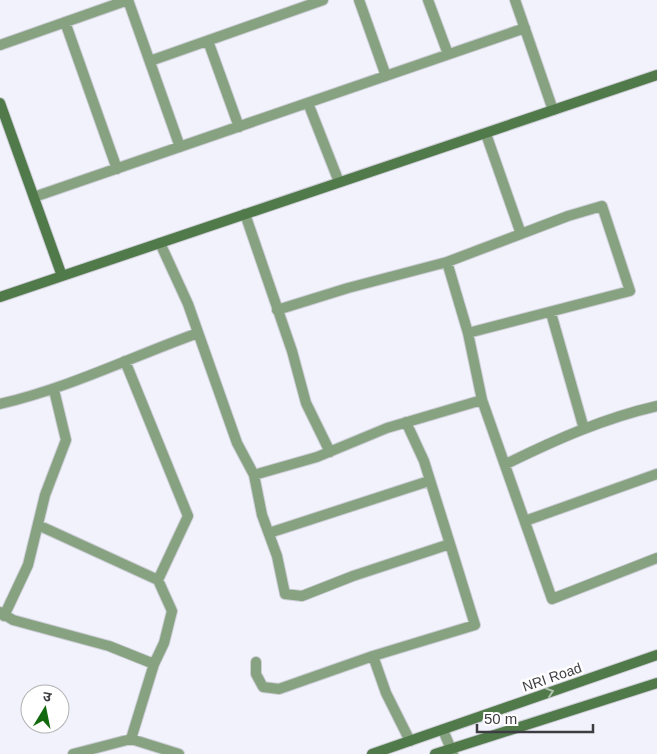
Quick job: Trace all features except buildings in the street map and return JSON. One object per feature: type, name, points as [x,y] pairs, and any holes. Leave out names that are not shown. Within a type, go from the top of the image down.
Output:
[{"type":"street","points":[[0,44],[128,0],[180,147]]},
{"type":"street","points":[[150,62],[323,0]]},
{"type":"street","points":[[359,0],[386,76]]},
{"type":"street","points":[[428,0],[448,54]]},
{"type":"street","points":[[515,0],[553,110]]},
{"type":"street","points":[[65,22],[117,169]]},
{"type":"street","points":[[34,197],[525,28]]},
{"type":"street","points":[[208,41],[239,127]]},
{"type":"street","points":[[0,297],[657,75]]},
{"type":"street","points":[[0,103],[62,276]]},
{"type":"street","points":[[308,103],[339,182]]},
{"type":"street","points":[[486,134],[521,234]]},
{"type":"street","points":[[277,310],[348,288],[448,262],[602,206],[630,291],[468,333]]},
{"type":"street","points":[[245,214],[306,403],[330,452]]},
{"type":"street","points":[[160,243],[188,304],[237,443],[254,475],[286,594],[302,596],[353,576],[450,544]]},
{"type":"street","points":[[448,262],[468,333],[482,400],[552,599],[657,558]]},
{"type":"street","points":[[551,312],[584,428]]},
{"type":"street","points":[[0,404],[54,390],[198,333]]},
{"type":"street","points":[[125,361],[188,516],[158,580]]},
{"type":"street","points":[[54,390],[66,440],[45,495],[28,565],[2,614],[42,628],[109,646],[154,664]]},
{"type":"street","points":[[254,475],[330,452],[406,422],[482,400]]},
{"type":"street","points":[[506,464],[565,435],[657,406]]},
{"type":"street","points":[[256,662],[256,674],[262,687],[279,689],[373,656],[475,624],[424,461],[406,422]]},
{"type":"street","points":[[525,521],[657,474]]},
{"type":"street","points":[[269,533],[429,481]]},
{"type":"street","points":[[38,525],[158,580],[172,611],[164,643],[154,664],[131,739]]},
{"type":"street","points":[[373,656],[386,693],[410,741]]},
{"type":"street","name":"NRI Road","points":[[372,754],[657,656]]},
{"type":"street","points":[[435,754],[452,751],[657,683]]},
{"type":"street","points":[[443,730],[452,751]]},
{"type":"street","points":[[73,754],[131,739],[179,754]]}]
